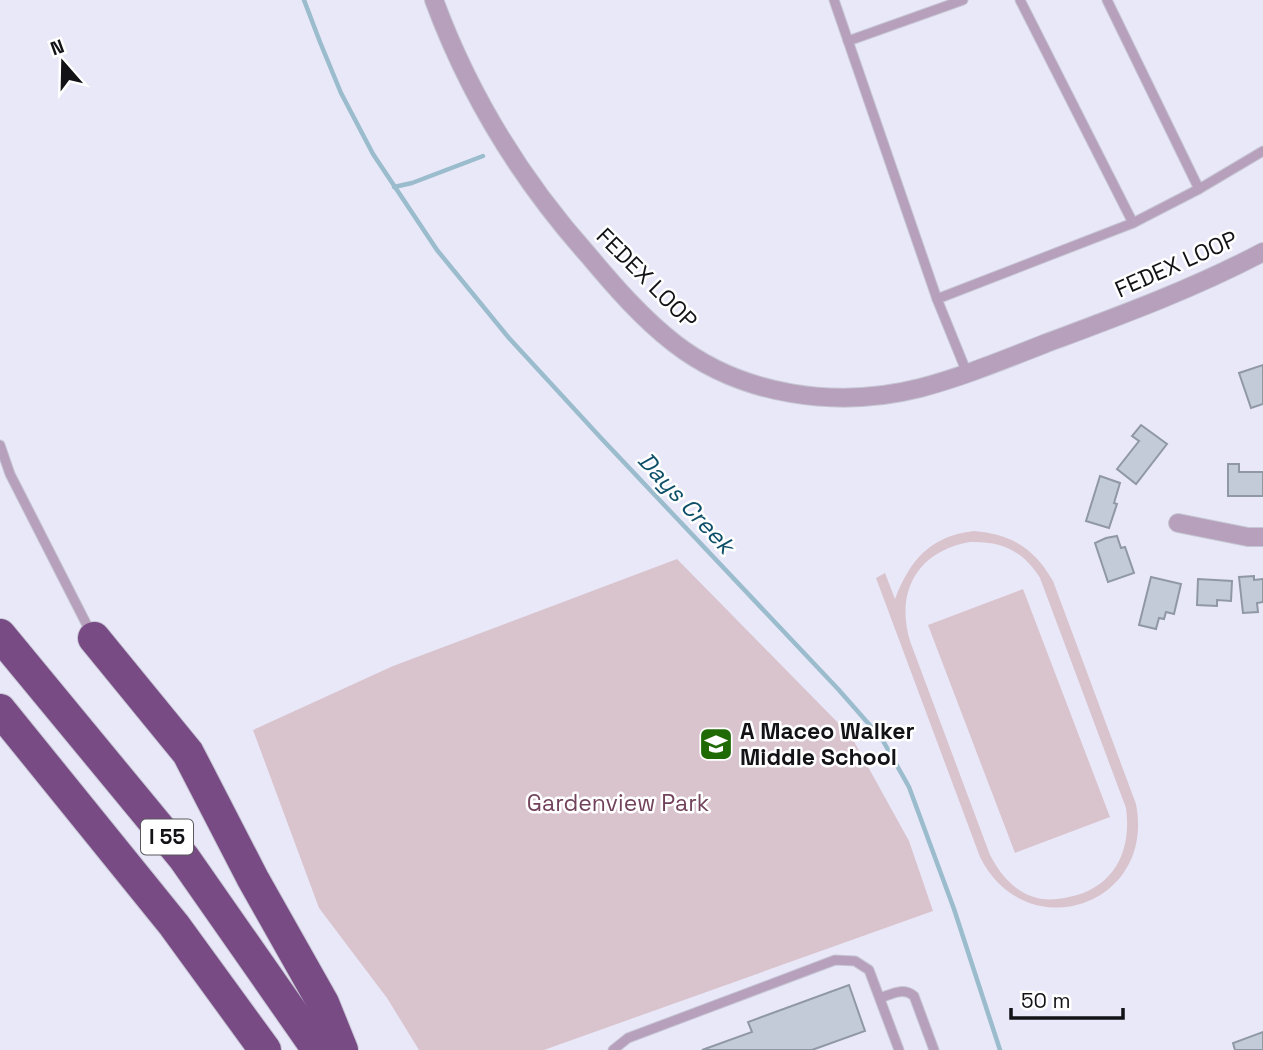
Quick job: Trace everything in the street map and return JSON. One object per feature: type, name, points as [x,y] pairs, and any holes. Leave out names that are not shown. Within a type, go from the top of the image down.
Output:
[{"type":"highway","name":"I 55","points":[[0,635],[184,858],[318,1050]]},
{"type":"highway","points":[[94,638],[188,753],[253,879],[323,1003],[342,1050]]},
{"type":"highway","name":"I 55","points":[[0,710],[174,925],[265,1050]]},
{"type":"street","name":"FEDEX LOOP","points":[[434,0],[481,104],[525,177],[549,210],[615,286],[650,323],[675,344],[738,379],[761,387],[790,394],[846,398],[919,388],[967,373],[1168,298],[1263,252]]},
{"type":"street","points":[[1178,523],[1248,537],[1263,537]]},
{"type":"lane","points":[[834,0],[937,299],[967,373]]},
{"type":"lane","points":[[848,41],[963,0]]},
{"type":"lane","points":[[1020,0],[1133,223]]},
{"type":"lane","points":[[1107,0],[1199,189]]},
{"type":"lane","points":[[937,299],[1133,223],[1199,189],[1263,150]]},
{"type":"lane","points":[[0,444],[10,474],[94,638]]},
{"type":"lane","points":[[613,1050],[628,1038],[835,960],[855,961],[869,970],[899,1050]]},
{"type":"lane","points":[[880,998],[901,990],[914,996],[934,1050]]},
{"type":"green space","points":[[974,531],[1010,539],[1029,551],[1046,570],[1053,581],[1136,804],[1137,839],[1127,868],[1108,890],[1083,903],[1055,908],[1027,902],[1001,885],[980,857],[876,578],[885,573],[895,599],[907,573],[924,552],[945,538]],"holes":[[[970,542],[1002,546],[1019,554],[1040,578],[1126,808],[1126,839],[1117,865],[1098,885],[1069,897],[1045,899],[1024,893],[1002,874],[990,855],[910,641],[906,606],[915,576],[924,564],[937,554]]]},
{"type":"green space","name":"Gardenview Park","points":[[677,559],[851,736],[909,841],[933,911],[544,1050],[419,1050],[387,998],[319,908],[253,730],[393,666]]},
{"type":"green space","points":[[1023,589],[1110,817],[1015,853],[928,625]]},
{"type":"building","points":[[1263,365],[1263,404],[1251,408],[1239,373]]},
{"type":"building","points":[[1141,425],[1167,444],[1136,484],[1117,469],[1139,441],[1132,436]]},
{"type":"building","points":[[1228,464],[1239,464],[1239,472],[1263,472],[1263,496],[1228,496]]},
{"type":"building","points":[[1100,476],[1120,483],[1109,528],[1086,521]]},
{"type":"building","points":[[1117,536],[1121,548],[1125,547],[1134,573],[1108,582],[1095,543]]},
{"type":"building","points":[[1254,576],[1254,580],[1263,579],[1263,602],[1257,603],[1258,612],[1243,613],[1239,577]]},
{"type":"building","points":[[1151,577],[1181,584],[1174,614],[1166,612],[1164,619],[1159,618],[1156,629],[1139,625]]},
{"type":"building","points":[[1198,579],[1232,581],[1231,601],[1217,600],[1217,606],[1197,605]]},
{"type":"building","points":[[849,985],[865,1031],[812,1050],[702,1050],[752,1032],[748,1022]]},
{"type":"building","points":[[1263,1032],[1263,1050],[1235,1050],[1233,1043]]},
{"type":"waterway","name":"Days Creek","points":[[304,0],[341,93],[373,154],[437,250],[509,338],[882,739],[909,787],[954,909],[1000,1050]]},
{"type":"waterway","points":[[394,187],[412,183],[483,156]]},
{"type":"place","name":"A Maceo Walker Middle School","points":[[716,744]]}]
